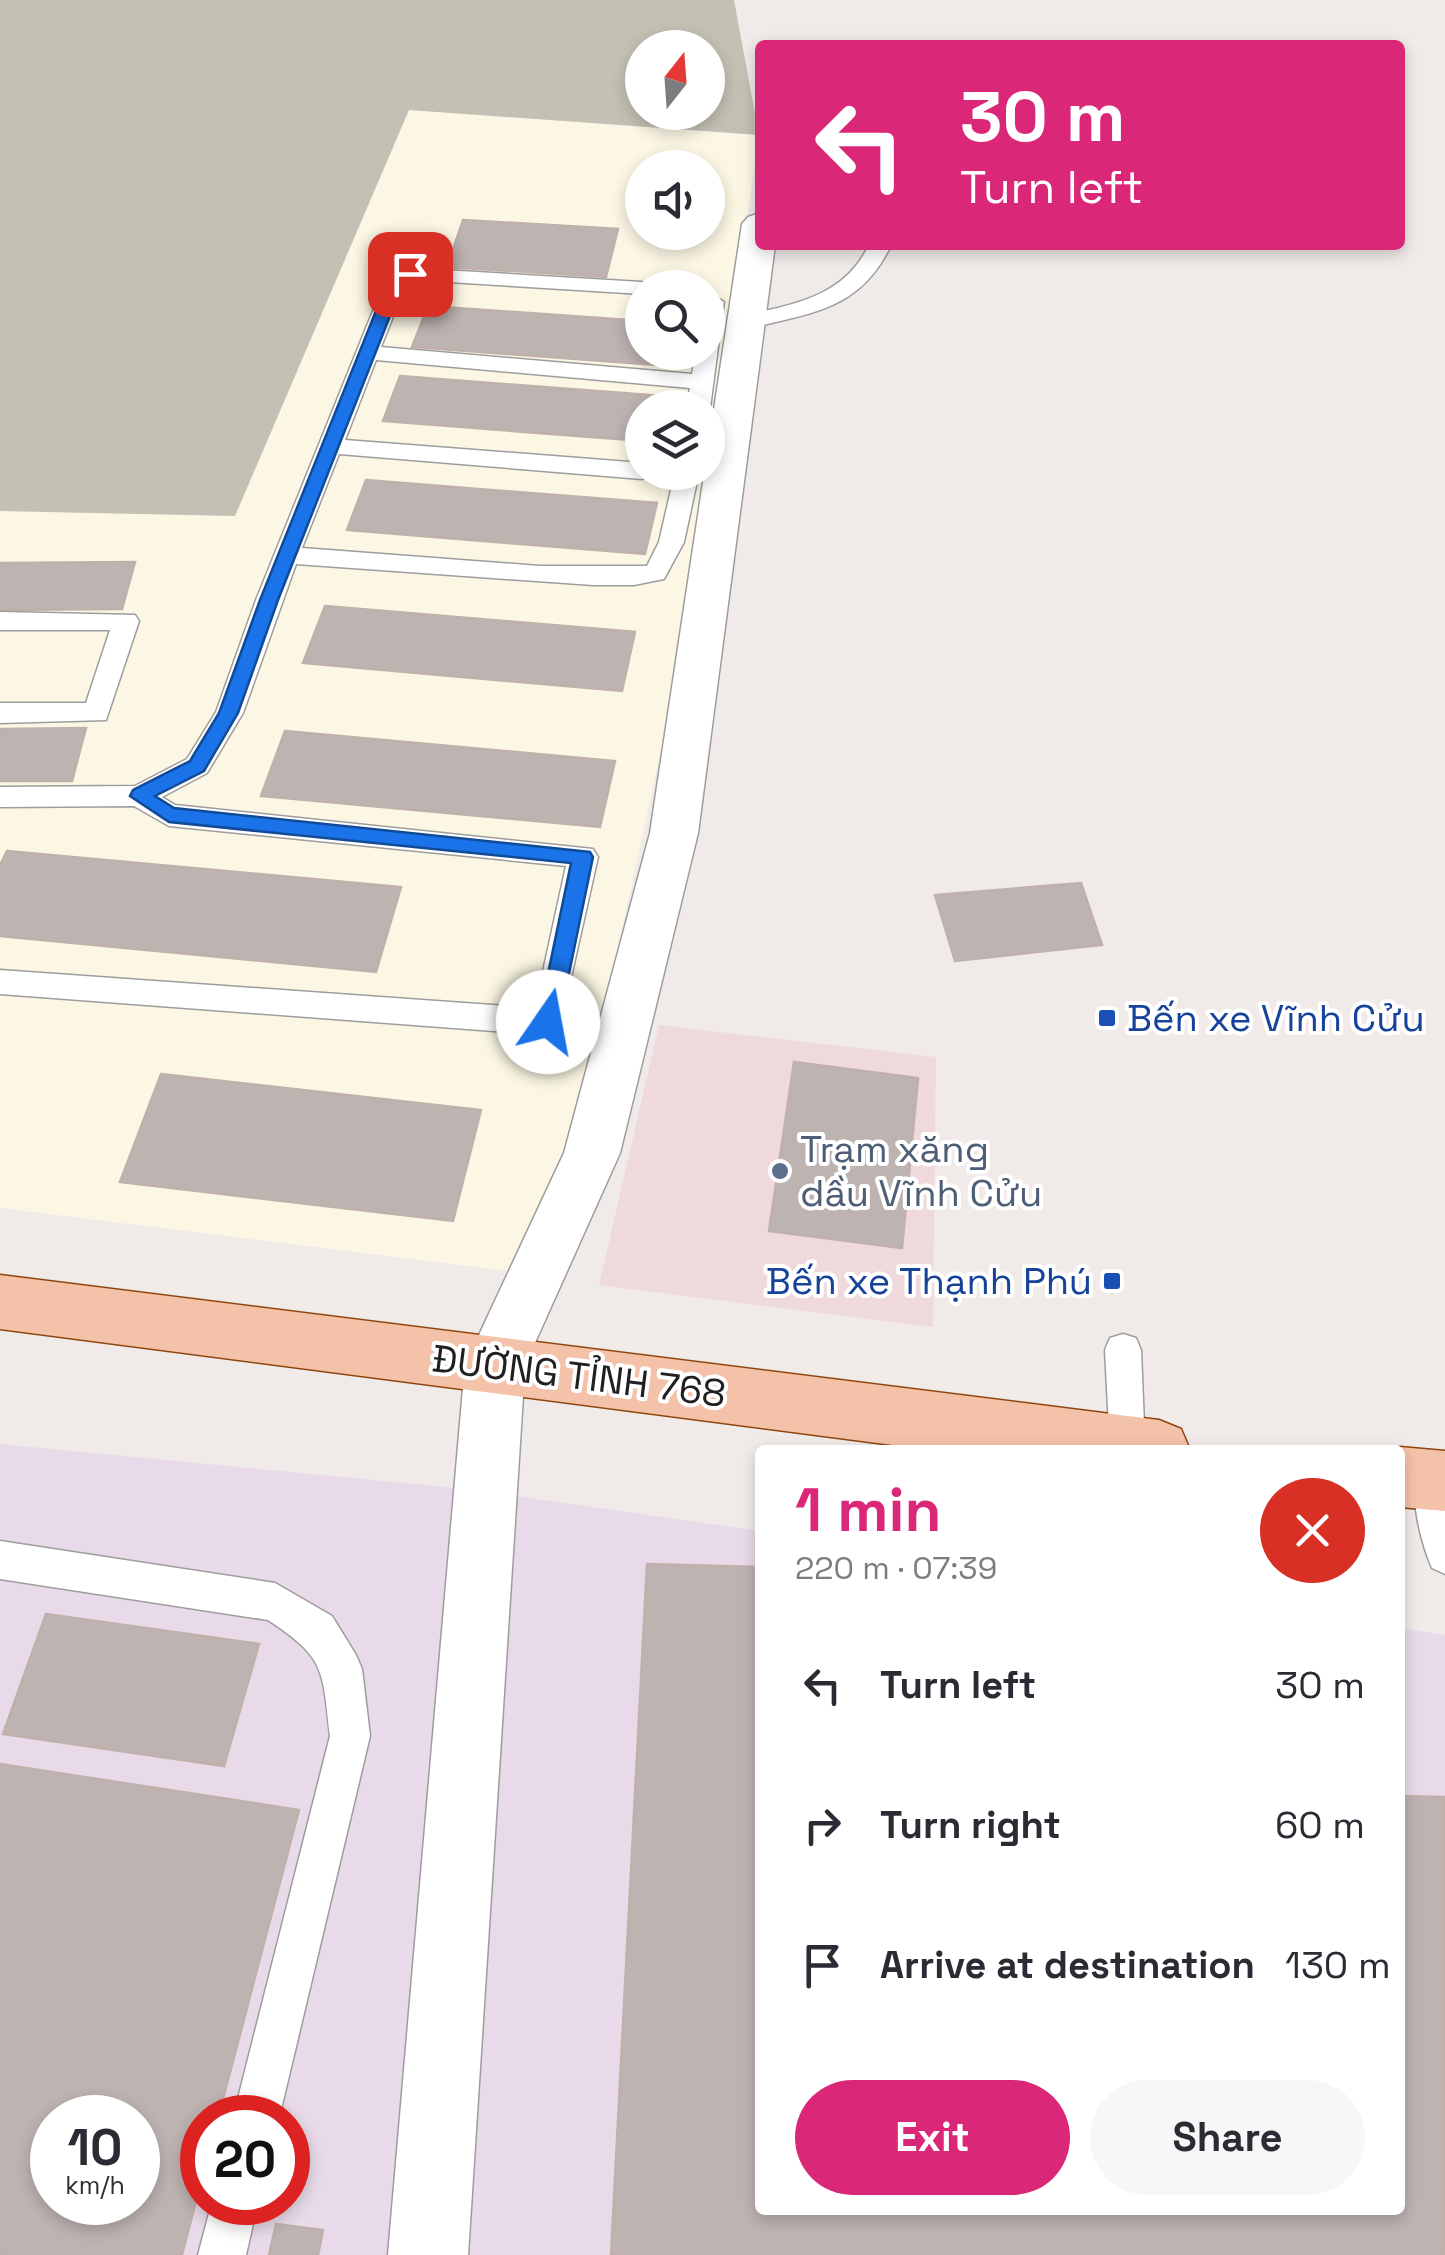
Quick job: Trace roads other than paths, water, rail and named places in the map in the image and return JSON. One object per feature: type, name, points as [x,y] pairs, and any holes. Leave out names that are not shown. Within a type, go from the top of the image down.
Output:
[{"type":"main road","name":"ĐƯỜNG TỈNH 768","points":[[0,1302],[1121,1445]]},
{"type":"street","points":[[725,309],[755,236]]},
{"type":"street","points":[[428,2255],[494,1365],[592,1153],[674,833],[714,370]]},
{"type":"lane","points":[[725,327],[840,296],[868,274],[878,250]]},
{"type":"lane","points":[[0,796],[140,796],[197,766],[228,713],[394,286],[410,274],[625,287]]},
{"type":"lane","points":[[368,354],[703,382]]},
{"type":"lane","points":[[701,390],[706,370]]},
{"type":"lane","points":[[332,446],[625,470]]},
{"type":"lane","points":[[287,556],[596,576],[652,574],[666,562],[677,490]]},
{"type":"lane","points":[[0,621],[126,622],[96,713],[0,713]]},
{"type":"lane","points":[[0,982],[548,1022],[583,857],[169,815],[140,796]]},
{"type":"lane","points":[[1123,1350],[1143,1445]]},
{"type":"lane","points":[[1426,1480],[1445,1556]]},
{"type":"lane","points":[[0,1560],[274,1602],[318,1630],[342,1669],[350,1736],[262,2095]]},
{"type":"lane","points":[[222,2255],[229,2225]]},
{"type":"place","name":"Bến xe Vĩnh Cửu","points":[[1107,1018]]},
{"type":"place","name":"Trạm xăng dầu Vĩnh Cửu","points":[[780,1171]]},
{"type":"place","name":"Bến xe Thạnh Phú","points":[[1112,1281]]}]
